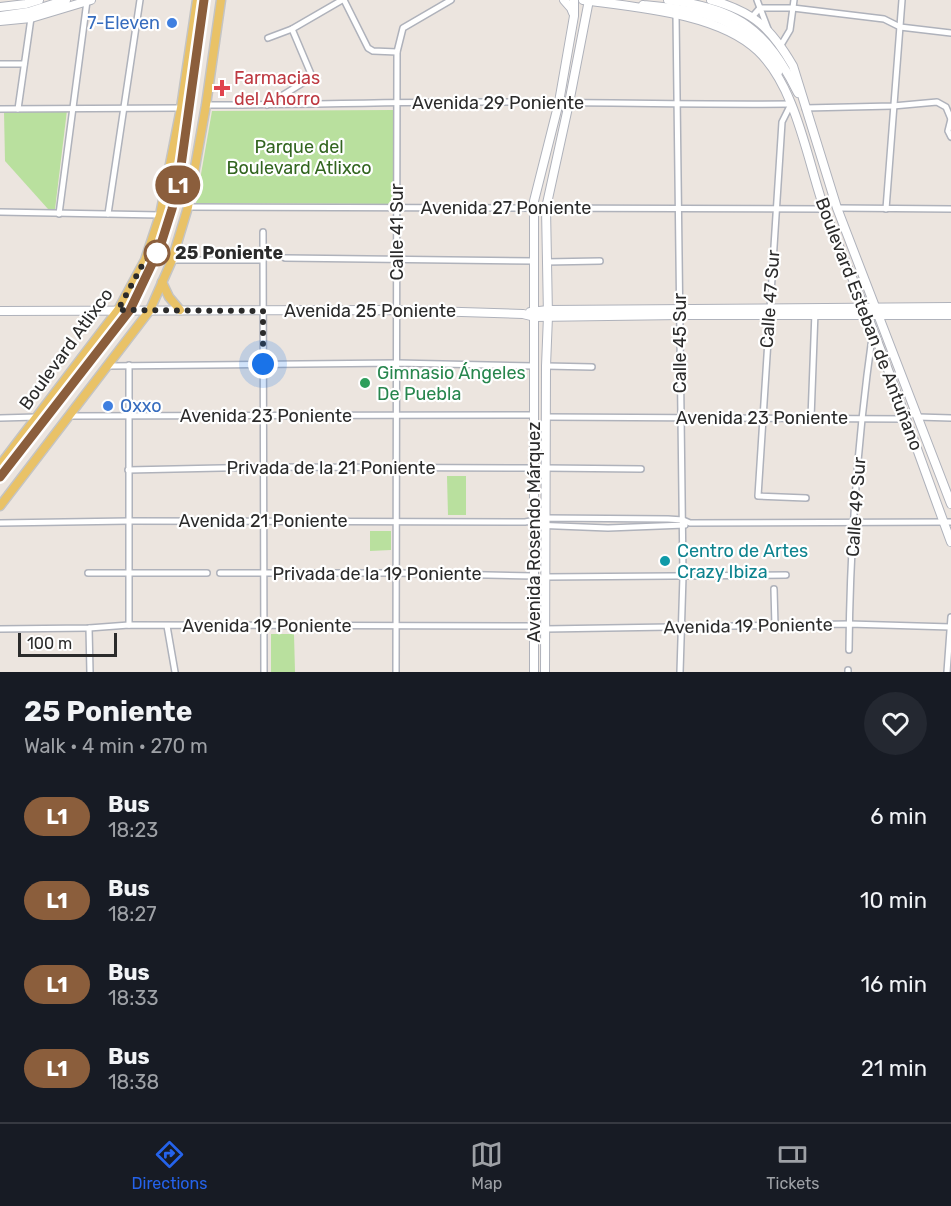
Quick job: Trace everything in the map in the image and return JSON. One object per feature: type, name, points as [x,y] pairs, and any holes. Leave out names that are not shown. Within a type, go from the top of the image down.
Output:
[{"type":"main road","points":[[0,7],[39,0]]},
{"type":"main road","points":[[0,16],[28,12],[66,0]]},
{"type":"main road","points":[[191,0],[195,13]]},
{"type":"main road","name":"Boulevard Atlixco","points":[[0,465],[118,310],[145,260],[160,215],[182,108],[197,0]]},
{"type":"main road","points":[[0,506],[150,310],[172,260],[188,207],[221,0]]},
{"type":"main road","points":[[564,0],[572,8],[574,16]]},
{"type":"main road","name":"Avenida Rosendo Márquez","points":[[534,672],[534,201],[559,102],[574,16],[574,0]]},
{"type":"main road","points":[[587,0],[676,15],[724,27],[759,51],[782,82]]},
{"type":"main road","name":"Avenida Rosendo Márquez","points":[[545,672],[548,313],[546,208],[569,103],[587,0]]},
{"type":"main road","points":[[600,0],[677,8],[713,15],[733,24],[756,37],[779,57],[805,108]]},
{"type":"main road","points":[[668,0],[717,9],[746,24],[775,63],[782,82]]},
{"type":"main road","points":[[711,0],[752,17],[769,30],[793,66],[805,108]]},
{"type":"main road","points":[[0,21],[31,18],[89,1]]},
{"type":"main road","name":"Boulevard Esteban de Antuñano","points":[[782,82],[825,209],[947,522],[951,542]]},
{"type":"main road","name":"Boulevard Esteban de Antuñano","points":[[805,108],[837,208],[951,504]]},
{"type":"main road","points":[[162,282],[172,302],[180,310]]},
{"type":"main road","name":"Avenida 25 Poniente","points":[[877,312],[951,307]]},
{"type":"main road","name":"Avenida 25 Poniente","points":[[0,311],[397,310],[535,314],[770,311],[951,315]]},
{"type":"street","points":[[108,214],[140,0]]},
{"type":"street","points":[[268,38],[292,29],[343,0],[368,48],[374,51],[397,52]]},
{"type":"street","name":"Calle 41 Sur","points":[[396,672],[397,52],[403,28],[451,0]]},
{"type":"street","points":[[757,0],[769,30]]},
{"type":"street","points":[[781,45],[790,30],[794,0]]},
{"type":"street","points":[[886,209],[902,0]]},
{"type":"street","points":[[58,214],[89,1]]},
{"type":"street","points":[[752,17],[760,8],[793,8],[884,19],[900,27],[951,33]]},
{"type":"street","name":"Calle 45 Sur","points":[[676,15],[683,576],[680,672]]},
{"type":"street","points":[[18,109],[31,18]]},
{"type":"street","points":[[267,105],[309,79],[311,74],[292,29]]},
{"type":"street","points":[[0,64],[24,64]]},
{"type":"street","name":"Avenida 29 Poniente","points":[[206,105],[398,102],[791,104]]},
{"type":"street","name":"Calle 47 Sur","points":[[791,104],[782,122],[758,496],[806,498]]},
{"type":"street","points":[[805,108],[942,104],[951,119],[948,131],[951,137]]},
{"type":"street","points":[[0,109],[182,108]]},
{"type":"street","name":"Avenida 27 Poniente","points":[[188,207],[825,209]]},
{"type":"street","points":[[837,208],[951,209]]},
{"type":"street","points":[[0,212],[160,215]]},
{"type":"street","points":[[263,232],[264,672]]},
{"type":"street","points":[[285,258],[534,261]]},
{"type":"street","points":[[172,260],[263,260]]},
{"type":"street","points":[[546,262],[600,261]]},
{"type":"street","points":[[811,418],[815,312]]},
{"type":"street","name":"Calle 49 Sur","points":[[849,650],[854,523],[862,419],[873,328]]},
{"type":"street","points":[[109,366],[397,363],[534,366]]},
{"type":"street","points":[[129,365],[129,625]]},
{"type":"street","points":[[546,366],[592,367]]},
{"type":"street","name":"Avenida 23 Poniente","points":[[69,416],[534,415]]},
{"type":"street","points":[[0,418],[37,417]]},
{"type":"street","name":"Avenida 23 Poniente","points":[[546,417],[905,419]]},
{"type":"street","points":[[918,417],[951,418]]},
{"type":"street","name":"Privada de la 21 Poniente","points":[[128,470],[534,468]]},
{"type":"street","points":[[545,468],[641,469]]},
{"type":"street","name":"Avenida 21 Poniente","points":[[0,523],[534,522],[608,528],[682,523]]},
{"type":"street","name":"Avenida 21 Poniente","points":[[546,523],[947,522]]},
{"type":"street","points":[[88,573],[207,573]]},
{"type":"street","name":"Privada de la 19 Poniente","points":[[220,573],[534,576]]},
{"type":"street","points":[[546,577],[786,575]]},
{"type":"street","points":[[774,589],[775,626]]},
{"type":"street","points":[[947,672],[951,617]]},
{"type":"street","name":"Avenida 19 Poniente","points":[[545,628],[683,628],[849,624],[951,627]]},
{"type":"street","name":"Avenida 19 Poniente","points":[[0,629],[129,625],[534,626]]},
{"type":"street","points":[[167,626],[175,672]]},
{"type":"street","points":[[89,628],[90,672]]},
{"type":"green space","points":[[67,110],[55,209],[48,209],[5,161],[4,111]]},
{"type":"green space","name":"Parque del Boulevard Atlixco","points":[[393,110],[393,204],[196,203],[212,111]]},
{"type":"green space","points":[[447,476],[466,476],[466,515],[448,515]]},
{"type":"green space","points":[[370,531],[391,531],[391,550],[370,551]]},
{"type":"green space","points":[[271,634],[294,634],[295,672],[271,672]]},
{"type":"bus line","name":"L1","points":[[0,477],[130,310],[160,247],[180,173],[204,0]]},
{"type":"place","name":"7-Eleven","points":[[172,23]]},
{"type":"place","name":"Farmacias del Ahorro","points":[[222,88]]},
{"type":"place","name":"25 Poniente","points":[[157,253]]},
{"type":"place","name":"Gimnasio Ángeles De Puebla","points":[[365,383]]},
{"type":"place","name":"Oxxo","points":[[108,406]]},
{"type":"place","name":"Centro de Artes Crazy Ibiza","points":[[665,561]]},
{"type":"route","points":[[157,253],[145,260],[118,310],[263,311],[263,364]]}]
